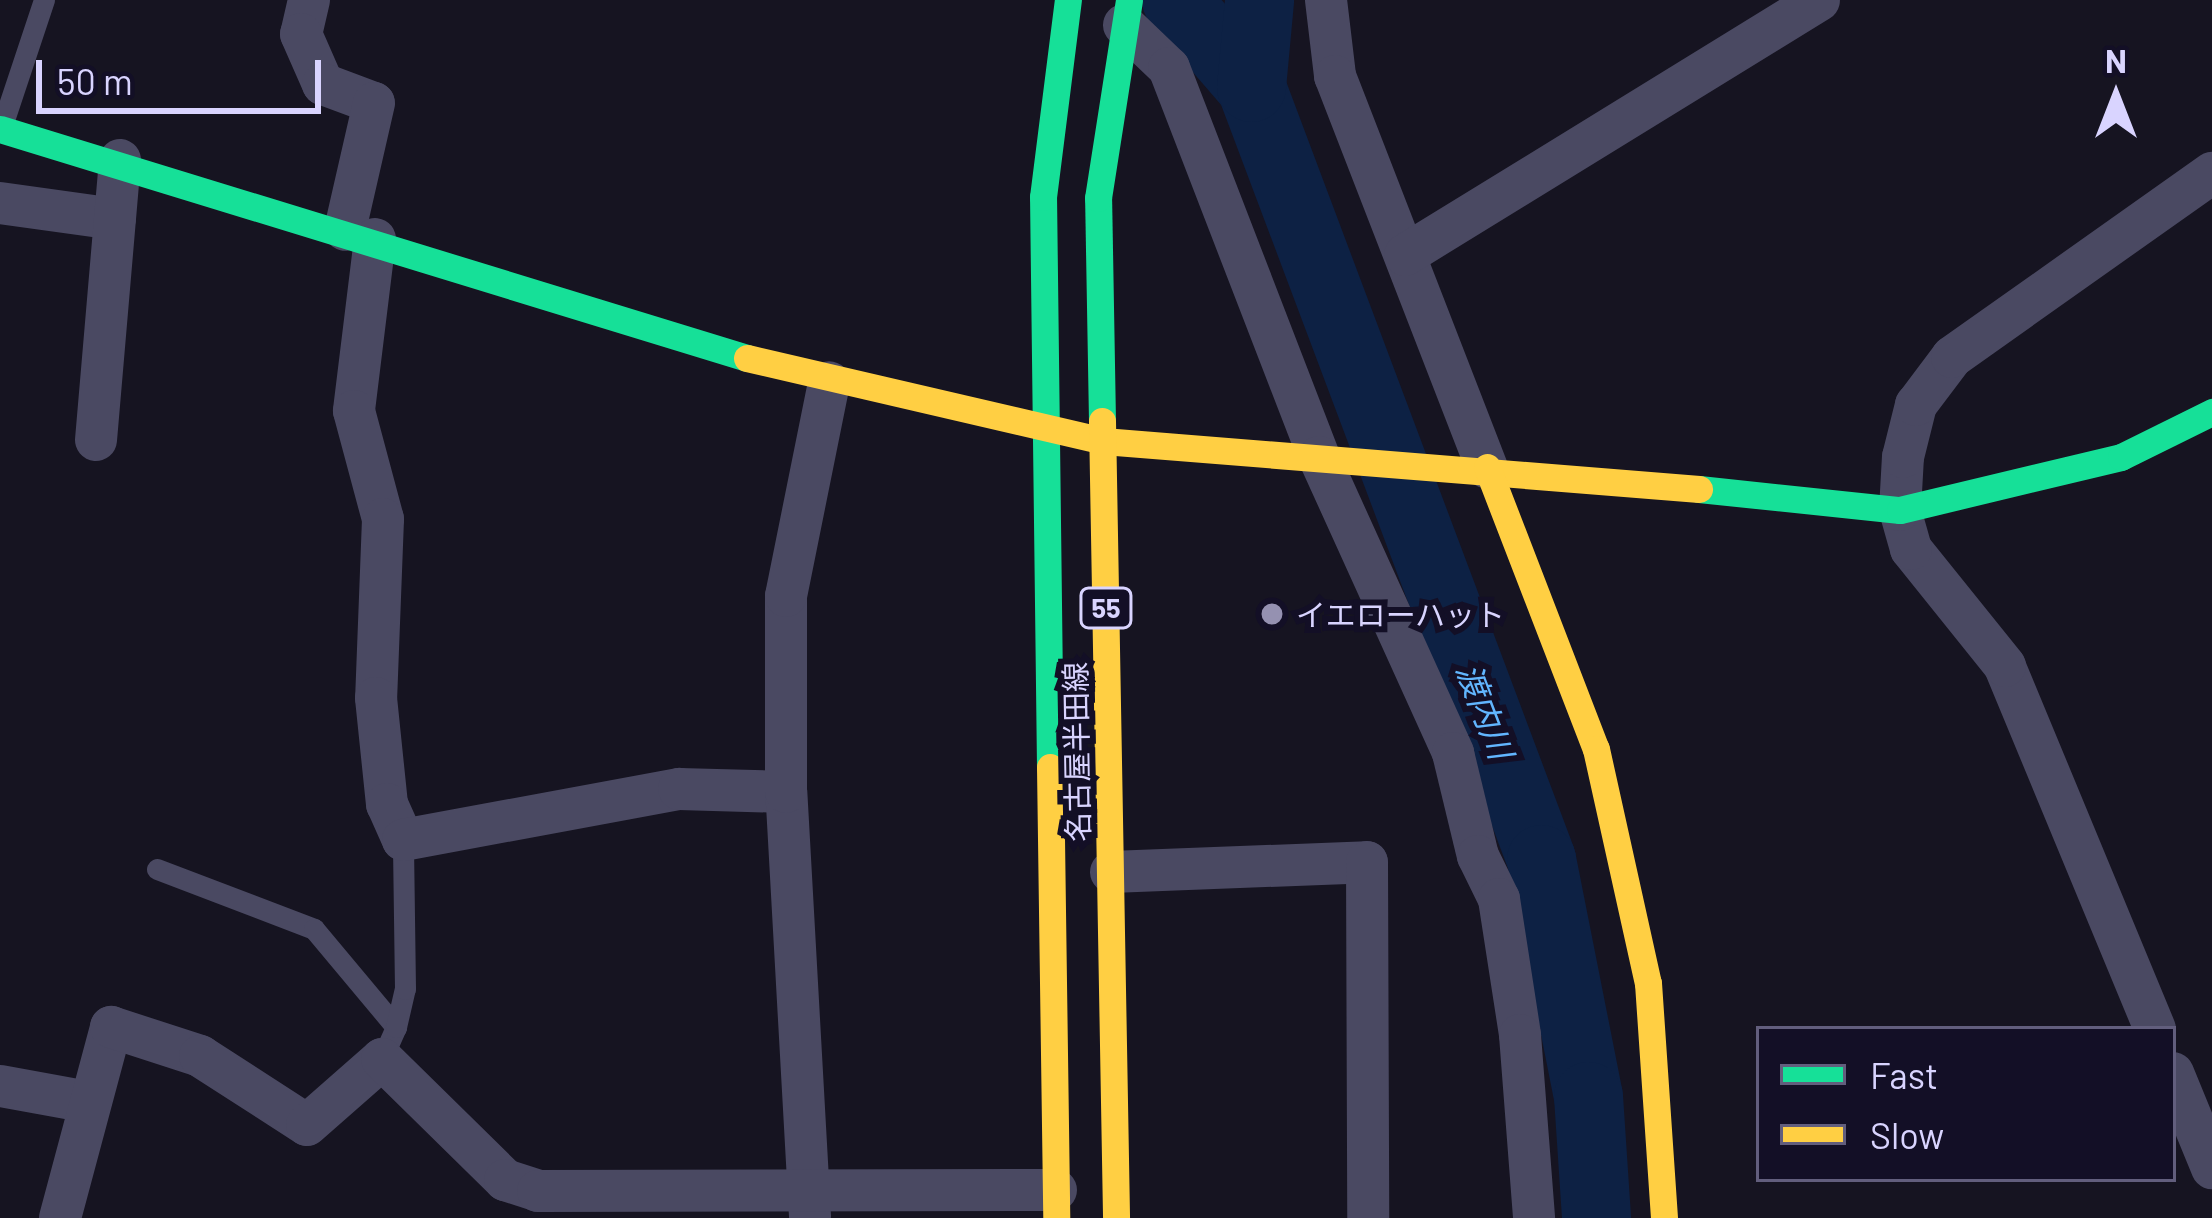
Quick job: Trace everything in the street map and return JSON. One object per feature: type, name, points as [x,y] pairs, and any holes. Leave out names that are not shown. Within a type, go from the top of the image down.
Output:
[{"type":"street","points":[[309,0],[301,34],[323,84],[374,103],[360,234],[354,411],[383,519],[376,698],[387,804],[403,840],[679,789],[786,792]]},
{"type":"street","name":"名古屋半田線","points":[[1056,1204],[1043,197],[1068,0]]},
{"type":"street","points":[[1326,0],[1335,76],[1406,255],[1472,466],[1596,748],[1648,983],[1664,1218]]},
{"type":"street","points":[[1406,255],[1819,0]]},
{"type":"street","points":[[1127,12],[1169,68],[1337,459],[1453,753],[1478,856],[1499,899],[1520,1036],[1534,1218]]},
{"type":"street","name":"名古屋半田線","points":[[1116,1218],[1098,198],[1127,12]]},
{"type":"street","points":[[1,129],[120,160],[830,382],[1103,441],[1472,466],[1900,510],[2122,457],[2212,414]]},
{"type":"street","points":[[96,440],[120,160]]},
{"type":"street","points":[[2154,1026],[2005,666],[1911,549],[1900,510],[1916,405],[1952,357],[2212,173]]},
{"type":"street","points":[[0,203],[115,219]]},
{"type":"street","points":[[810,1204],[786,792],[786,596],[830,382]]},
{"type":"street","points":[[1112,872],[1366,862],[1368,1218]]},
{"type":"street","points":[[60,1218],[111,1027],[200,1056],[307,1125],[389,1043],[505,1180],[570,1206],[1056,1204]]},
{"type":"street","points":[[2176,1080],[2212,1168]]},
{"type":"street","points":[[0,1086],[88,1102]]},
{"type":"lane","points":[[1,129],[44,0]]},
{"type":"lane","points":[[389,1043],[405,989],[403,840]]},
{"type":"lane","points":[[157,869],[314,929],[389,1043]]},
{"type":"waterway","name":"渡内川","points":[[1176,0],[1251,87],[1541,859],[1588,1096],[1596,1218]]},
{"type":"waterway","points":[[1251,87],[1259,0]]},
{"type":"traffic: fast","points":[[1050,767],[1043,197],[1068,0]]},
{"type":"traffic: fast","points":[[1102,421],[1098,198],[1129,0]]},
{"type":"traffic: fast","points":[[0,129],[747,358]]},
{"type":"traffic: fast","points":[[1699,489],[1900,510],[2121,457],[2212,412]]},
{"type":"traffic: slow","points":[[747,358],[1103,441],[1699,489]]},
{"type":"traffic: slow","points":[[1102,421],[1116,1218]]},
{"type":"traffic: slow","points":[[1487,467],[1596,749],[1648,983],[1664,1218]]},
{"type":"traffic: slow","points":[[1050,767],[1056,1218]]},
{"type":"place","name":"イエローハット","points":[[1272,614]]}]
